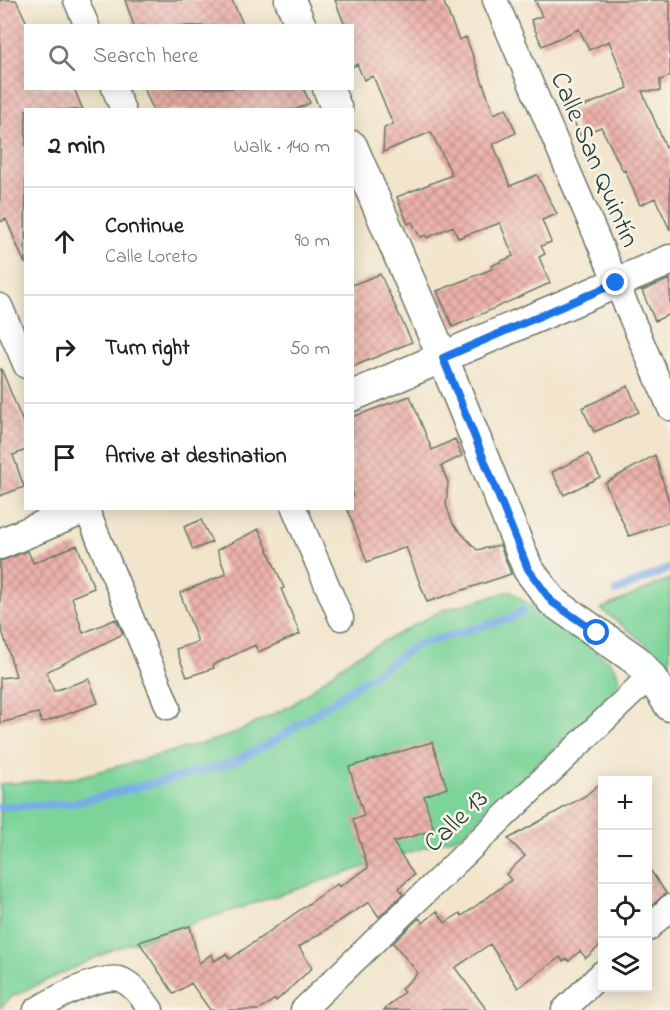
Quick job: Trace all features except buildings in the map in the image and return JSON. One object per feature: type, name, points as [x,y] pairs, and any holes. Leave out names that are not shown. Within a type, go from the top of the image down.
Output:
[{"type":"street","points":[[76,0],[86,24]]},
{"type":"street","points":[[290,0],[300,24]]},
{"type":"street","name":"Calle San Quintín","points":[[495,0],[670,408]]},
{"type":"street","points":[[115,90],[122,108]]},
{"type":"street","points":[[329,90],[336,108]]},
{"type":"street","points":[[354,151],[443,358],[528,569],[552,602],[636,660],[651,676],[670,706]]},
{"type":"street","points":[[354,395],[670,260]]},
{"type":"street","points":[[0,306],[24,361]]},
{"type":"street","points":[[0,544],[81,510]]},
{"type":"street","points":[[87,510],[168,706]]},
{"type":"street","points":[[295,510],[341,618]]},
{"type":"street","name":"Calle 13","points":[[303,1010],[651,676]]},
{"type":"street","points":[[652,924],[670,907]]},
{"type":"street","points":[[564,1010],[598,978]]},
{"type":"street","points":[[36,1010],[101,979],[121,979],[135,989],[151,1010]]},
{"type":"green space","points":[[670,579],[670,668],[664,658],[601,609]]},
{"type":"green space","points":[[510,591],[609,661],[616,669],[619,680],[611,694],[462,835],[114,949],[11,997],[0,1008],[0,784],[75,778],[229,736],[292,705],[352,658],[441,611]]},
{"type":"waterway","points":[[616,591],[670,568]]},
{"type":"waterway","points":[[0,807],[75,803],[232,763],[277,739],[417,645],[511,618],[524,610]]},
{"type":"route","points":[[597,633],[552,602],[528,569],[443,358],[616,283]]}]
